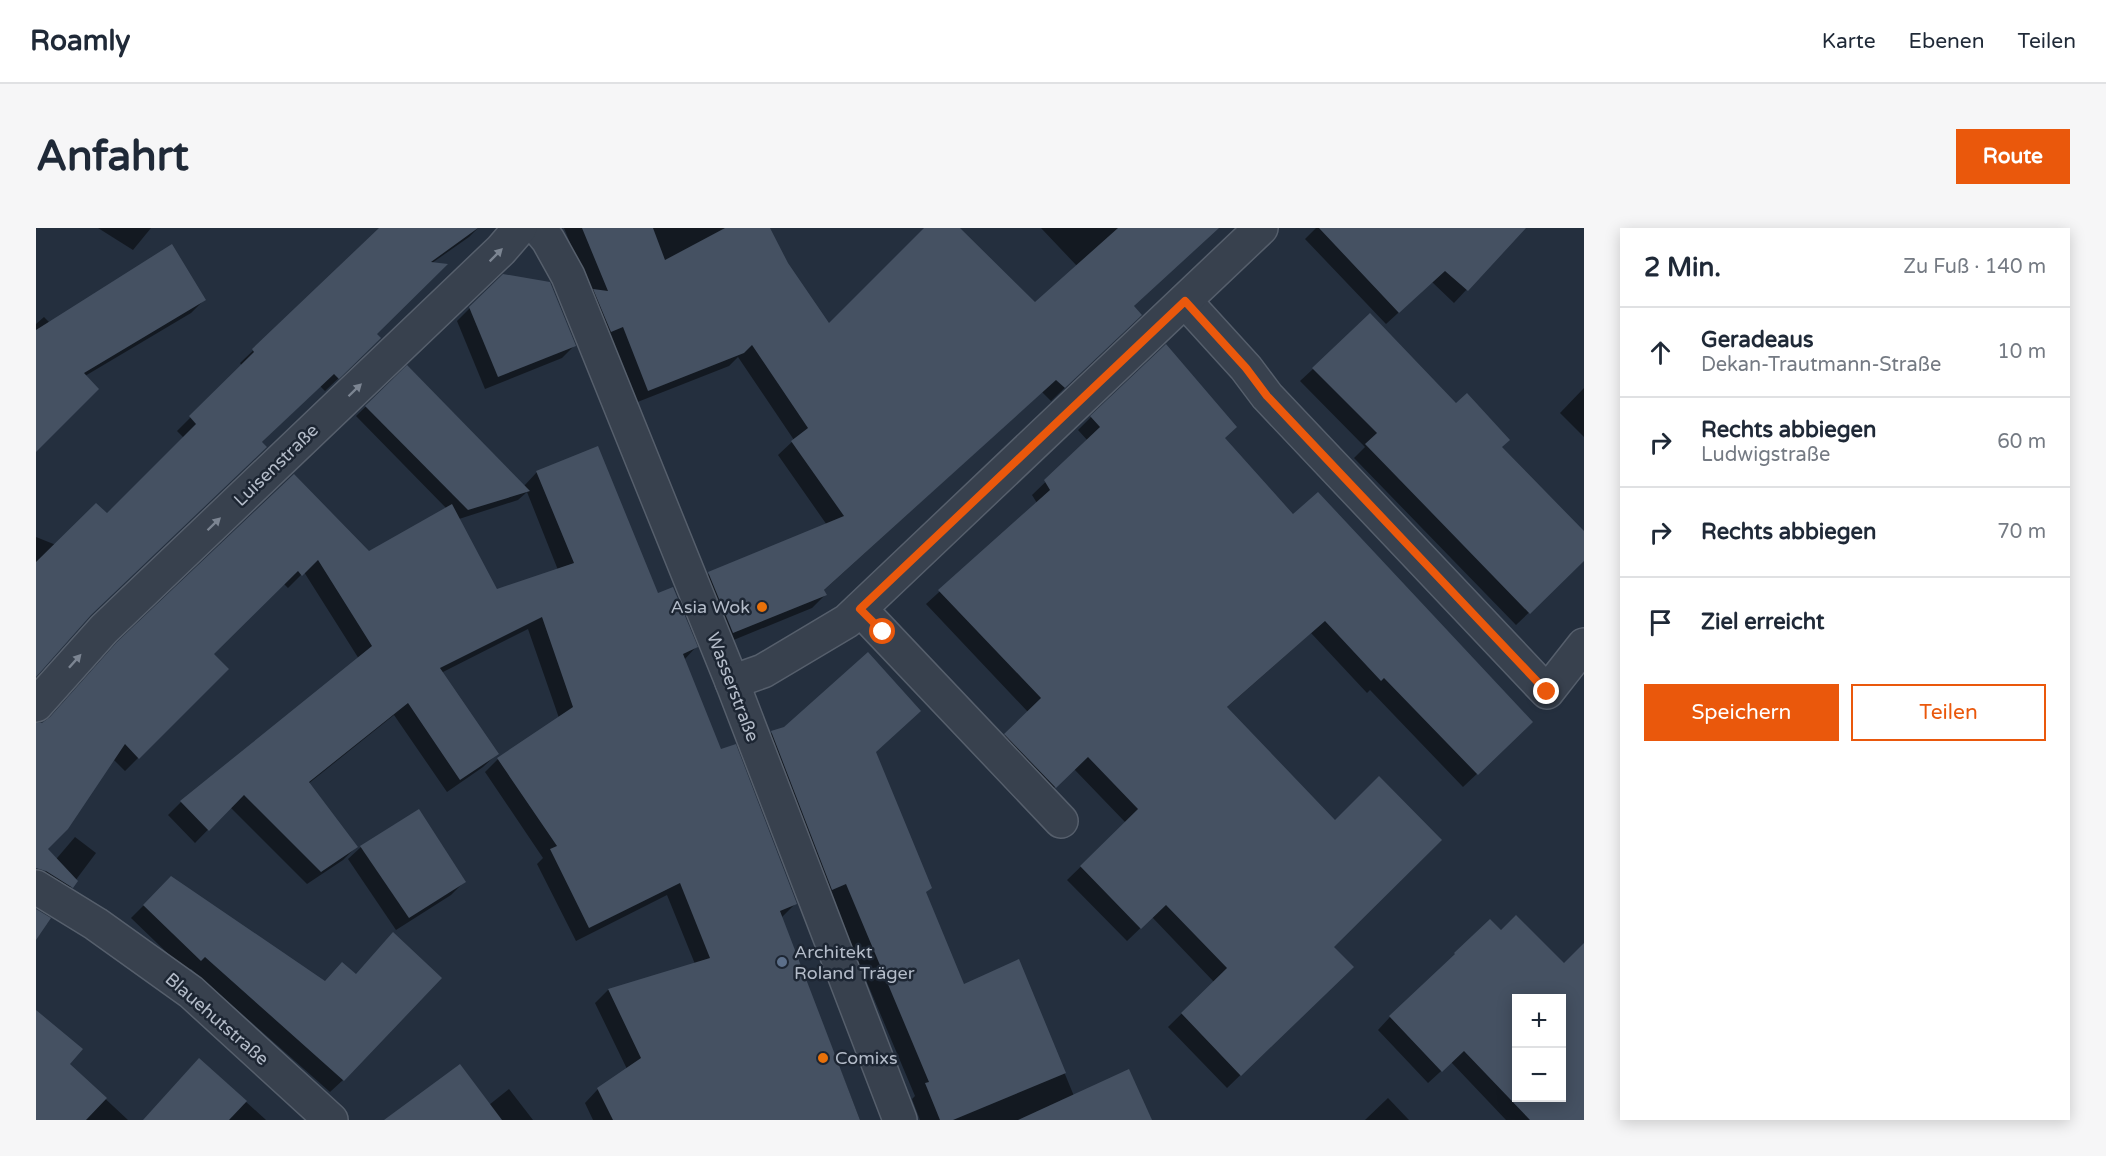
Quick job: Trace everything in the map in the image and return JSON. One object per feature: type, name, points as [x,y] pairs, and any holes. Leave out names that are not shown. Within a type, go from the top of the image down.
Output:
[{"type":"street","name":"Luisenstraße","points":[[36,705],[104,629],[492,259],[520,228]]},
{"type":"street","name":"Wasserstraße","points":[[538,228],[548,240],[568,276],[732,682],[900,1120]]},
{"type":"street","points":[[732,682],[763,671],[847,621],[1261,228]]},
{"type":"street","points":[[1185,301],[1246,368],[1267,396],[1547,692],[1584,645]]},
{"type":"street","points":[[860,609],[1061,822]]},
{"type":"street","name":"Blauehutstraße","points":[[36,887],[96,924],[191,992],[331,1120]]},
{"type":"building","points":[[379,228],[478,228],[431,262],[448,264],[377,334],[381,338],[339,379],[334,374],[262,442],[267,447],[91,615],[36,677],[36,562],[96,503],[107,513],[196,424],[189,416],[254,352],[252,349]]},
{"type":"building","points":[[582,228],[653,228],[665,260],[725,228],[770,228],[788,263],[829,323],[924,228],[960,228],[1035,302],[1118,228],[1219,228],[1134,306],[1142,315],[1065,388],[1056,380],[824,590],[827,595],[733,633],[708,572],[844,516],[791,441],[808,428],[752,345],[744,353],[648,391],[623,327],[611,332],[593,289],[608,291]]},
{"type":"building","points":[[1319,228],[1526,228],[1468,291],[1445,271],[1399,313]]},
{"type":"building","points":[[172,244],[206,300],[84,373],[99,389],[36,452],[36,330]]},
{"type":"building","points":[[503,274],[550,282],[576,346],[498,377],[469,307]]},
{"type":"building","points":[[1370,313],[1456,403],[1467,393],[1510,440],[1502,447],[1584,531],[1584,561],[1530,614],[1365,444],[1377,433],[1312,368]]},
{"type":"building","points":[[1166,344],[1237,427],[1225,438],[1293,514],[1318,492],[1533,722],[1478,775],[1384,678],[1381,681],[1325,621],[1227,707],[1335,820],[1379,776],[1442,840],[1334,947],[1354,967],[1241,1076],[1181,1013],[1227,968],[1166,905],[1141,929],[1080,866],[1138,809],[1088,757],[1056,788],[1004,734],[1041,698],[938,590],[1050,490],[1044,480],[1100,427],[1090,416]]},
{"type":"building","points":[[407,365],[530,491],[468,510],[365,406]]},
{"type":"building","points":[[598,446],[658,593],[673,587],[698,647],[683,654],[721,749],[736,744],[797,904],[780,911],[860,1120],[613,1120],[597,1088],[641,1058],[608,989],[710,958],[680,883],[589,928],[550,849],[557,846],[497,758],[573,707],[542,617],[440,668],[499,754],[460,780],[408,703],[309,782],[358,847],[321,872],[244,795],[209,831],[180,801],[372,646],[318,560],[302,576],[298,571],[214,654],[229,669],[139,759],[125,744],[68,829],[48,849],[78,881],[73,888],[46,871],[36,868],[36,723],[42,723],[50,717],[117,642],[294,474],[369,551],[452,504],[497,589],[574,563],[536,471]]},
{"type":"building","points":[[868,652],[921,711],[876,752],[932,888],[926,892],[964,984],[1019,959],[1066,1073],[953,1120],[940,1120],[925,1083],[929,1082],[846,884],[832,890],[771,731],[784,727]]},
{"type":"building","points":[[419,809],[466,882],[409,918],[360,846]]},
{"type":"building","points":[[171,876],[325,981],[342,962],[356,974],[393,932],[442,978],[344,1081],[205,957],[201,961],[143,905]]},
{"type":"building","points":[[36,909],[51,918],[36,940]]},
{"type":"building","points":[[1516,915],[1564,963],[1584,943],[1584,1120],[1530,1120],[1513,1102],[1566,1102],[1566,994],[1512,994],[1512,1101],[1464,1051],[1442,1072],[1389,1016],[1490,919],[1501,930]]},
{"type":"building","points":[[36,1010],[83,1049],[70,1064],[107,1098],[86,1120],[36,1120]]},
{"type":"building","points":[[199,1058],[247,1101],[229,1120],[143,1120]]},
{"type":"building","points":[[460,1064],[502,1120],[384,1120]]},
{"type":"building","points":[[1129,1069],[1152,1120],[1018,1120]]},
{"type":"place","name":"Asia Wok","points":[[762,607]]},
{"type":"place","name":"Architekt Roland Träger","points":[[782,962]]},
{"type":"place","name":"Comixs","points":[[823,1058]]},
{"type":"route","points":[[883,632],[860,609],[1185,301],[1246,368],[1267,396],[1547,692]]}]
